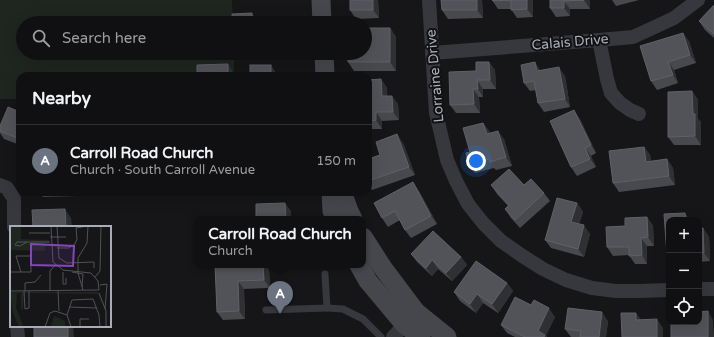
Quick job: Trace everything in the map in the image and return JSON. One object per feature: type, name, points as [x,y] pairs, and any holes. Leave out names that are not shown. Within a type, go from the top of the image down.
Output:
[{"type":"main road","points":[[321,0],[322,16]]},
{"type":"main road","points":[[324,60],[325,72]]},
{"type":"main road","points":[[331,196],[332,211],[334,216]]},
{"type":"main road","points":[[343,196],[352,216]]},
{"type":"main road","points":[[366,242],[383,268],[405,324]]},
{"type":"main road","points":[[361,268],[368,281],[405,324],[421,337]]},
{"type":"main road","points":[[405,324],[447,337]]},
{"type":"street","name":"Lorraine Drive","points":[[429,0],[436,113],[447,160],[468,204],[483,223],[501,241],[521,255],[543,269],[566,280],[592,288],[608,290],[666,290]]},
{"type":"street","name":"Calais Drive","points":[[432,53],[633,37],[674,18],[698,0]]},
{"type":"street","points":[[599,40],[611,93],[620,103],[639,114]]},
{"type":"street","points":[[0,185],[7,188],[14,200],[14,226]]},
{"type":"street","points":[[702,289],[714,289]]},
{"type":"street","points":[[17,327],[18,337]]},
{"type":"lane","points":[[325,274],[327,308]]},
{"type":"lane","points":[[266,310],[327,308],[343,309],[362,319],[381,337]]},
{"type":"shaded area","points":[[0,0],[232,0],[233,16],[16,16],[16,60],[234,60],[234,72],[16,72],[16,99],[0,99]]},
{"type":"building","points":[[350,0],[373,0],[373,10],[350,10]]},
{"type":"building","points":[[441,0],[477,0],[477,10],[442,10]]},
{"type":"building","points":[[511,0],[527,0],[527,9],[511,10]]},
{"type":"building","points":[[550,0],[584,0],[564,1],[564,8],[550,8]]},
{"type":"building","points":[[714,5],[714,34],[699,21]]},
{"type":"building","points":[[252,13],[252,16],[232,16],[232,14]]},
{"type":"building","points":[[372,28],[390,28],[390,62],[348,62],[348,60],[372,60]]},
{"type":"building","points":[[683,33],[690,55],[668,62],[673,75],[651,81],[640,46]]},
{"type":"building","points":[[476,62],[489,62],[490,80],[477,80],[478,89],[473,89],[474,104],[450,105],[449,72],[476,71]]},
{"type":"building","points":[[535,62],[537,71],[559,67],[565,99],[538,103],[534,81],[524,83],[521,65]]},
{"type":"building","points":[[228,64],[228,72],[197,72],[197,65]]},
{"type":"building","points":[[250,65],[271,65],[271,72],[250,72]]},
{"type":"building","points":[[381,79],[382,96],[392,96],[393,112],[376,112],[376,120],[372,120],[372,80]]},
{"type":"building","points":[[692,91],[693,114],[695,114],[695,136],[668,137],[668,92]]},
{"type":"building","points":[[8,107],[16,110],[16,137],[0,131],[0,126]]},
{"type":"building","points":[[574,110],[591,145],[585,148],[590,159],[571,167],[550,121]]},
{"type":"building","points":[[483,123],[487,134],[498,131],[506,157],[490,162],[489,159],[469,165],[466,153],[470,152],[463,128]]},
{"type":"building","points":[[397,134],[409,167],[372,180],[372,158],[380,155],[376,142]]},
{"type":"building","points":[[644,147],[646,162],[667,159],[669,176],[613,183],[609,151]]},
{"type":"building","points":[[509,169],[524,185],[531,179],[544,193],[515,220],[505,209],[509,205],[491,185]]},
{"type":"building","points":[[413,182],[431,216],[405,230],[395,211],[382,218],[374,203]]},
{"type":"building","points":[[557,198],[577,203],[571,222],[584,225],[578,249],[545,240]]},
{"type":"building","points":[[285,203],[286,216],[256,216],[256,204]]},
{"type":"building","points":[[65,209],[66,226],[33,226],[32,210]]},
{"type":"building","points":[[685,213],[686,217],[666,217],[666,241],[664,214]]},
{"type":"building","points":[[647,217],[648,237],[641,238],[642,255],[629,256],[629,247],[607,247],[606,227],[625,226],[625,218]]},
{"type":"building","points":[[702,228],[703,228],[704,253],[702,253]]},
{"type":"building","points":[[433,231],[461,257],[446,273],[432,260],[426,268],[411,254]]},
{"type":"building","points":[[476,261],[507,283],[492,304],[477,294],[470,304],[454,292]]},
{"type":"building","points":[[215,268],[263,268],[264,280],[238,281],[239,311],[217,312]]},
{"type":"building","points":[[515,297],[531,305],[534,300],[549,308],[538,331],[545,335],[544,337],[525,337],[501,325]]},
{"type":"building","points":[[568,308],[602,312],[599,337],[580,337],[581,331],[565,329]]},
{"type":"building","points":[[708,311],[708,337],[671,337],[671,325],[702,325],[702,312]]},
{"type":"building","points":[[621,313],[636,313],[636,320],[657,319],[657,337],[622,337]]},
{"type":"building","points":[[34,327],[68,327],[68,337],[34,337]]},
{"type":"place","name":"Carroll Road Church","points":[[280,314]]}]
